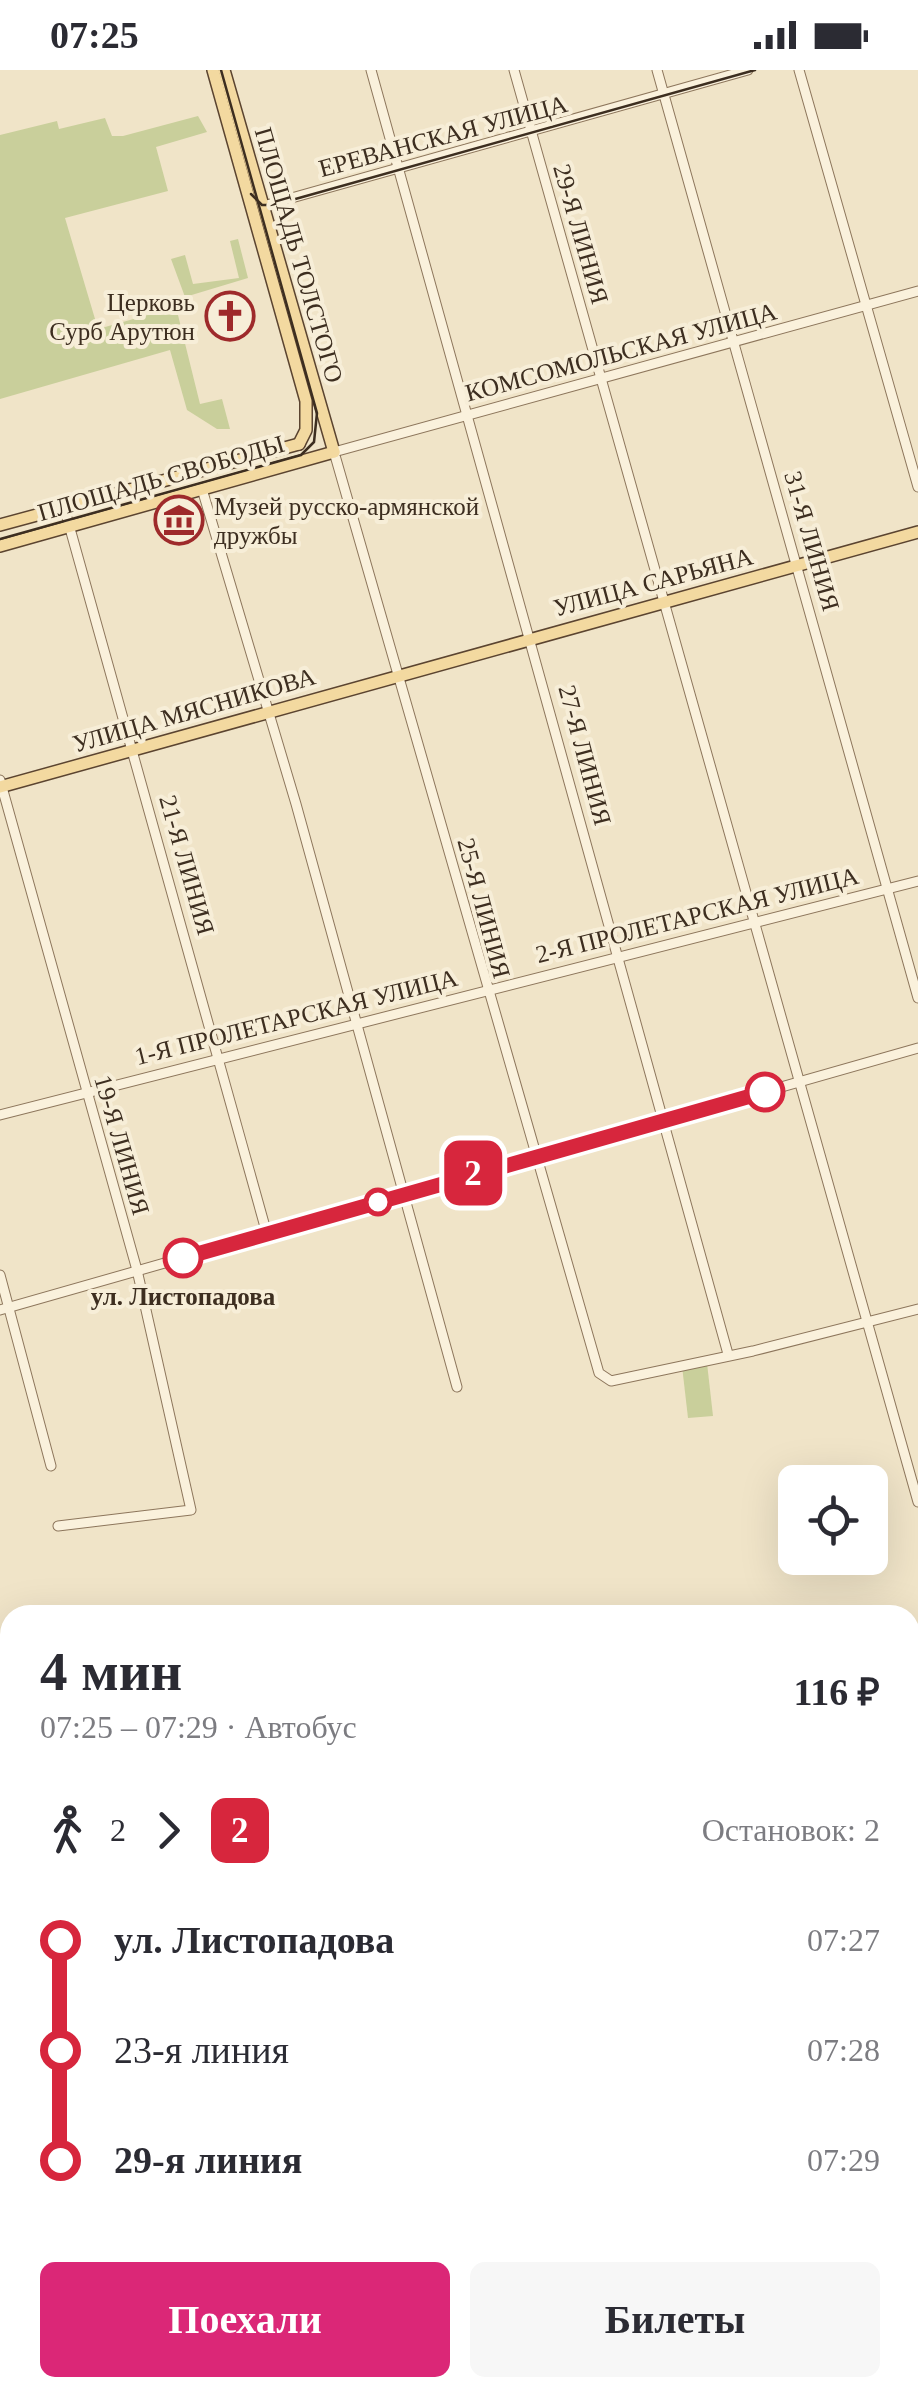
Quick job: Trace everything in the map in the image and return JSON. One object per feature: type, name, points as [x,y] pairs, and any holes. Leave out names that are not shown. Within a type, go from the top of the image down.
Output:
[{"type":"main road","name":"ПЛОЩАДЬ ТОЛСТОГО","points":[[213,70],[306,401],[306,430],[299,444]]},
{"type":"main road","name":"ПЛОЩАДЬ ТОЛСТОГО","points":[[224,70],[334,452]]},
{"type":"main road","points":[[299,444],[334,452]]},
{"type":"main road","name":"ПЛОЩАДЬ СВОБОДЫ","points":[[0,525],[299,444]]},
{"type":"main road","name":"ПЛОЩАДЬ СВОБОДЫ","points":[[0,546],[334,452]]},
{"type":"main road","name":"УЛИЦА САРЬЯНА","points":[[400,676],[918,532]]},
{"type":"main road","name":"УЛИЦА МЯСНИКОВА","points":[[1,785],[400,676]]},
{"type":"street","name":"27-Я ЛИНИЯ","points":[[371,70],[728,1354]]},
{"type":"street","name":"29-Я ЛИНИЯ","points":[[514,70],[918,1502]]},
{"type":"street","name":"31-Я ЛИНИЯ","points":[[657,70],[918,998]]},
{"type":"street","name":"ЕРЕВАНСКАЯ УЛИЦА","points":[[263,206],[748,70]]},
{"type":"street","points":[[800,70],[918,487]]},
{"type":"street","name":"КОМСОМОЛЬСКАЯ УЛИЦА","points":[[334,452],[918,291]]},
{"type":"street","name":"25-Я ЛИНИЯ","points":[[334,452],[598,1373],[612,1381],[728,1354]]},
{"type":"street","points":[[202,490],[270,712],[457,1387]]},
{"type":"street","name":"21-Я ЛИНИЯ","points":[[64,508],[267,1234]]},
{"type":"street","name":"19-Я ЛИНИЯ","points":[[1,785],[137,1270],[191,1510],[58,1526]]},
{"type":"street","name":"2-Я ПРОЛЕТАРСКАЯ УЛИЦА","points":[[485,989],[918,880]]},
{"type":"street","name":"1-Я ПРОЛЕТАРСКАЯ УЛИЦА","points":[[0,1114],[485,989]]},
{"type":"street","points":[[5,1308],[918,1048]]},
{"type":"street","points":[[0,1275],[5,1308],[51,1466]]},
{"type":"street","points":[[728,1354],[918,1309]]},
{"type":"green space","points":[[198,116],[207,132],[156,147],[168,191],[65,218],[98,329],[176,307],[200,404],[222,399],[230,429],[217,429],[187,410],[170,350],[0,399],[0,135],[57,121],[59,129],[105,118],[112,136],[123,136]]},
{"type":"green space","points":[[238,239],[248,278],[185,297],[171,259],[185,255],[193,284],[239,278],[230,241]]},
{"type":"green space","points":[[707,1363],[713,1416],[688,1418],[682,1366]]},
{"type":"tram line","points":[[0,539],[301,455],[314,442],[317,413],[221,70]]},
{"type":"tram line","points":[[251,194],[262,205],[274,205],[755,70]]},
{"type":"bus line","name":"2","points":[[183,1258],[765,1092]]},
{"type":"place","name":"Церковь Сурб Арутюн","points":[[230,316]]},
{"type":"place","name":"Музей русско-армянской дружбы","points":[[179,520]]},
{"type":"place","name":"ул. Листопадова","points":[[183,1258]]}]
